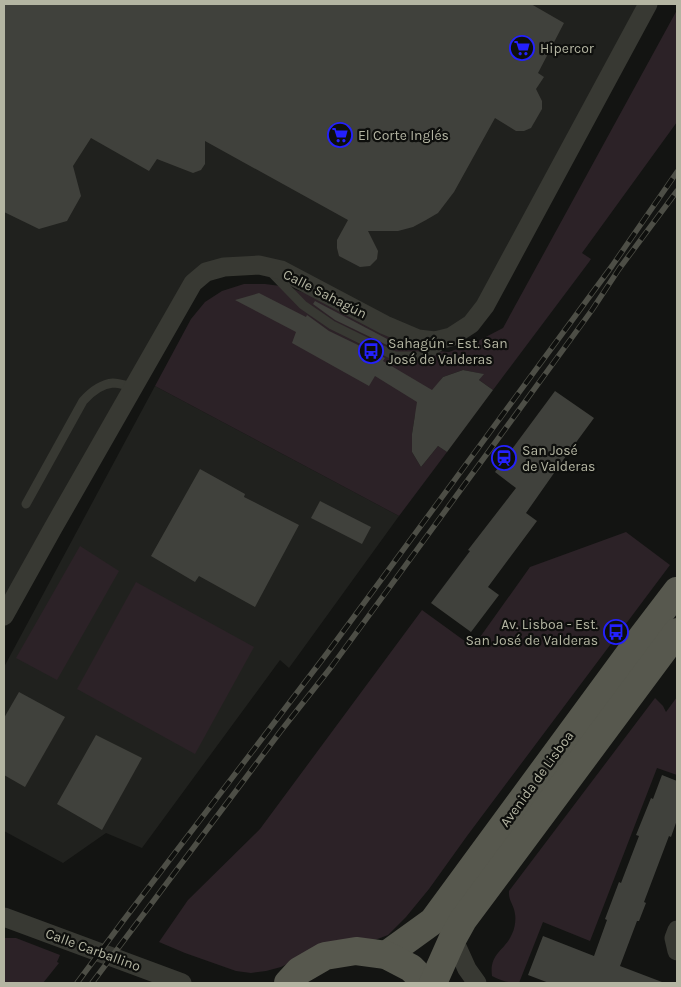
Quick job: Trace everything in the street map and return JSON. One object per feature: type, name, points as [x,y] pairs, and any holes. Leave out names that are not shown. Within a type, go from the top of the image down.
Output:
[{"type":"main road","name":"Avenida de Lisboa","points":[[386,955],[433,921],[677,591]]},
{"type":"main road","name":"Avenida de Lisboa","points":[[433,983],[453,938],[464,920],[677,632]]},
{"type":"main road","points":[[288,983],[299,972],[326,956],[356,951],[386,955],[411,968],[426,983]]},
{"type":"street","name":"Calle Sahagún","points":[[4,616],[193,283],[206,272],[224,266],[259,265],[281,270],[386,325],[418,339],[435,340],[452,337],[470,324],[485,306],[648,4]]},
{"type":"street","name":"Calle Carballino","points":[[4,917],[182,983]]},
{"type":"street","points":[[677,930],[674,938],[677,951]]},
{"type":"street","points":[[453,938],[467,969],[477,983]]},
{"type":"lane","points":[[26,504],[82,401],[90,393],[103,386],[114,383],[133,387]]},
{"type":"shaded area","points":[[4,4],[648,4],[485,306],[435,341],[281,270],[206,272],[4,616]]},
{"type":"shaded area","points":[[677,10],[677,122],[582,253],[591,259],[589,262],[493,390],[479,380],[483,374],[463,370],[443,377],[415,415],[412,452],[421,467],[438,446],[447,452],[399,516],[155,386],[191,319],[205,302],[222,291],[244,284],[288,287],[316,297],[397,341],[423,350],[449,352],[476,342],[503,328]]},
{"type":"shaded area","points":[[155,386],[399,516],[289,668],[280,660],[142,848],[106,833],[63,863],[4,831],[4,667]]},
{"type":"shaded area","points":[[626,532],[670,565],[429,889],[388,935],[375,940],[307,954],[281,967],[251,973],[236,971],[159,942],[188,900],[260,829],[422,610],[473,647],[530,567]]},
{"type":"shaded area","points":[[80,546],[119,571],[57,680],[16,658]]},
{"type":"shaded area","points":[[136,582],[254,647],[195,754],[77,689]]},
{"type":"shaded area","points":[[677,697],[677,775],[657,768],[590,941],[543,922],[519,983],[512,983],[492,976],[495,957],[509,940],[515,927],[514,908],[509,897],[509,891],[655,698],[666,712]]},
{"type":"shaded area","points":[[4,938],[16,938],[60,955],[57,962],[59,963],[43,983],[4,983]]},
{"type":"building","name":"El Corte Inglés","points":[[4,4],[531,4],[564,23],[538,73],[544,77],[536,89],[542,101],[542,109],[531,128],[524,131],[516,131],[495,118],[454,192],[438,213],[413,227],[398,231],[368,231],[378,251],[377,259],[370,266],[360,267],[339,256],[337,240],[348,220],[205,141],[205,164],[201,170],[193,173],[157,159],[149,171],[91,138],[73,166],[81,196],[67,221],[39,229],[4,212]]},
{"type":"building","points":[[259,293],[306,317],[307,315],[329,331],[385,358],[383,361],[432,390],[443,377],[463,370],[484,374],[479,380],[493,390],[447,452],[438,446],[421,467],[412,452],[412,434],[417,402],[375,376],[369,386],[292,343],[296,332],[235,300]]},
{"type":"building","points":[[315,301],[393,342],[391,347],[335,320],[313,304]]},
{"type":"building","points":[[555,391],[594,418],[526,513],[537,521],[488,587],[499,595],[471,632],[431,603],[470,551],[468,550],[516,488],[495,472]]},
{"type":"building","points":[[200,469],[245,494],[244,497],[299,525],[255,607],[199,576],[195,582],[151,556]]},
{"type":"building","points":[[320,501],[371,527],[362,544],[311,518]]},
{"type":"building","points":[[19,692],[65,717],[25,787],[4,775],[4,718]]},
{"type":"building","points":[[96,735],[142,758],[102,830],[57,804]]},
{"type":"building","points":[[662,775],[677,781],[677,820],[671,837],[669,836],[644,902],[646,903],[620,966],[662,983],[549,983],[528,975],[543,936],[594,956],[607,920],[605,919],[639,836],[636,835]]},
{"type":"railway","points":[[77,983],[328,652],[612,266],[677,172]]},
{"type":"railway","points":[[92,983],[280,732],[332,666],[677,191]]},
{"type":"place","name":"Hipercor","points":[[522,48]]},
{"type":"place","name":"El Corte Inglés","points":[[340,135]]},
{"type":"place","name":"Sahagún - Est. San José de Valderas","points":[[371,351]]},
{"type":"place","name":"San José de Valderas","points":[[504,458]]},
{"type":"place","name":"Av. Lisboa - Est. San José de Valderas","points":[[616,632]]}]
